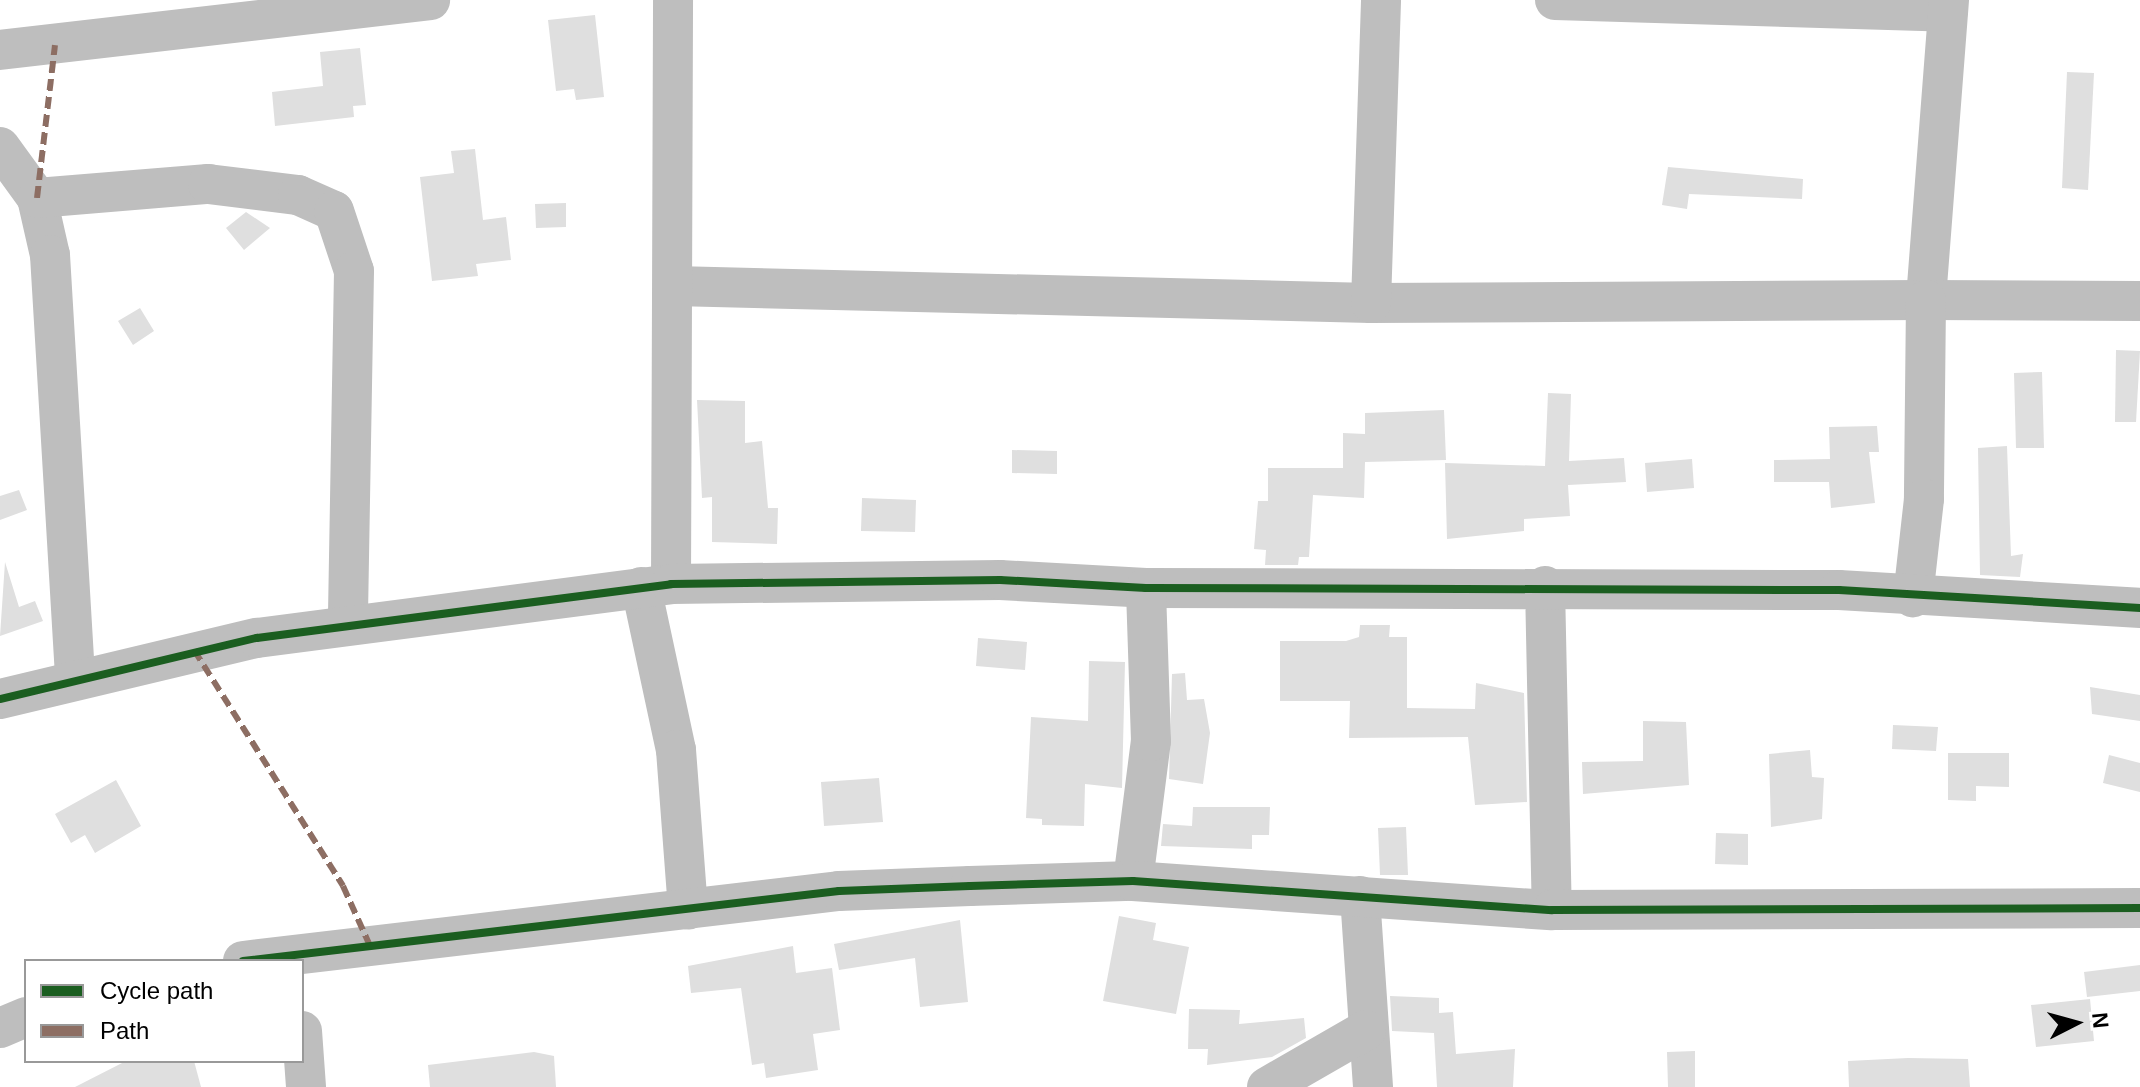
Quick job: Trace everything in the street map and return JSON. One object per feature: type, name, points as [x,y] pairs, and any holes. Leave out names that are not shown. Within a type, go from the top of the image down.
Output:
[{"type":"street","points":[[0,50],[184,15],[430,0]]},
{"type":"street","points":[[673,0],[674,286],[656,585],[676,750],[688,910]]},
{"type":"street","points":[[1371,303],[1381,0]]},
{"type":"street","points":[[1577,1],[1948,6],[1926,300],[1924,499],[1913,597]]},
{"type":"street","points":[[0,147],[37,198],[53,288],[75,677]]},
{"type":"street","points":[[37,198],[208,184],[298,195],[334,211],[354,271],[348,624]]},
{"type":"street","points":[[674,286],[1371,303],[2140,301]]},
{"type":"street","points":[[0,699],[75,677],[348,624],[656,585],[1000,580],[1146,588],[1545,586],[1913,597],[2140,608]]},
{"type":"street","points":[[1545,586],[1552,910]]},
{"type":"street","points":[[1133,881],[1151,741],[1146,588]]},
{"type":"street","points":[[297,958],[839,891],[1133,881],[1552,910],[2140,908]]},
{"type":"street","points":[[1360,896],[1366,1030],[1373,1087]]},
{"type":"street","points":[[0,1028],[24,1018]]},
{"type":"street","points":[[1267,1087],[1366,1030]]},
{"type":"street","points":[[304,1059],[306,1087]]},
{"type":"building","points":[[595,15],[604,97],[576,100],[574,89],[556,91],[548,20]]},
{"type":"building","points":[[360,48],[366,105],[353,106],[354,117],[275,126],[272,92],[323,86],[320,52]]},
{"type":"building","points":[[2067,72],[2094,73],[2088,190],[2062,188]]},
{"type":"building","points":[[475,149],[483,220],[506,217],[511,260],[476,264],[478,276],[432,281],[420,177],[454,173],[451,151]]},
{"type":"building","points":[[1668,167],[1803,179],[1802,199],[1689,194],[1687,209],[1662,205]]},
{"type":"building","points":[[566,203],[566,227],[536,228],[535,204]]},
{"type":"building","points":[[246,212],[270,228],[244,250],[226,228]]},
{"type":"building","points":[[140,308],[154,331],[133,345],[118,321]]},
{"type":"building","points":[[2116,350],[2140,351],[2136,422],[2115,422]]},
{"type":"building","points":[[2042,372],[2044,448],[2016,448],[2014,373]]},
{"type":"building","points":[[1548,393],[1571,394],[1569,461],[1624,458],[1626,482],[1568,485],[1570,516],[1524,519],[1524,531],[1447,539],[1445,463],[1545,466]]},
{"type":"building","points":[[697,400],[745,401],[745,443],[762,441],[768,508],[778,508],[777,544],[712,542],[712,497],[702,498]]},
{"type":"building","points":[[1444,410],[1446,460],[1365,462],[1364,498],[1313,495],[1309,557],[1299,557],[1298,565],[1265,565],[1266,550],[1254,549],[1258,501],[1268,501],[1268,468],[1343,468],[1343,433],[1365,434],[1365,413]]},
{"type":"building","points":[[1877,426],[1879,452],[1869,452],[1875,503],[1831,508],[1829,482],[1774,482],[1774,460],[1830,459],[1829,427]]},
{"type":"building","points":[[2007,446],[2011,556],[2023,554],[2020,577],[1980,575],[1978,448]]},
{"type":"building","points":[[1012,450],[1057,451],[1057,474],[1012,473]]},
{"type":"building","points":[[1692,459],[1694,488],[1647,492],[1645,463]]},
{"type":"building","points":[[19,490],[27,510],[0,520],[0,496]]},
{"type":"building","points":[[862,498],[916,500],[915,532],[861,531]]},
{"type":"building","points":[[5,562],[19,607],[35,601],[43,621],[0,636]]},
{"type":"building","points":[[1360,625],[1390,625],[1389,637],[1407,637],[1407,708],[1475,709],[1476,683],[1524,693],[1527,802],[1475,805],[1468,737],[1349,738],[1350,701],[1280,701],[1280,641],[1346,641],[1359,637]]},
{"type":"building","points":[[978,638],[1027,642],[1025,670],[976,666]]},
{"type":"building","points":[[1089,661],[1125,662],[1122,788],[1085,784],[1084,826],[1042,825],[1042,819],[1026,818],[1031,717],[1088,721]]},
{"type":"building","points":[[1185,673],[1187,700],[1204,699],[1210,733],[1203,784],[1169,779],[1172,674]]},
{"type":"building","points":[[2090,687],[2140,695],[2140,721],[2092,714]]},
{"type":"building","points":[[1643,721],[1686,722],[1689,785],[1583,794],[1582,762],[1643,761]]},
{"type":"building","points":[[1893,725],[1938,727],[1936,751],[1892,749]]},
{"type":"building","points":[[1810,750],[1812,777],[1824,778],[1822,819],[1771,827],[1769,754]]},
{"type":"building","points":[[1948,753],[2009,753],[2009,787],[1976,786],[1976,801],[1948,800]]},
{"type":"building","points":[[2109,755],[2140,763],[2140,792],[2103,783]]},
{"type":"building","points":[[879,778],[883,822],[824,826],[821,782]]},
{"type":"building","points":[[116,780],[141,826],[95,853],[85,835],[71,843],[55,814]]},
{"type":"building","points":[[1193,807],[1270,807],[1269,835],[1252,835],[1252,849],[1161,846],[1163,824],[1192,826]]},
{"type":"building","points":[[1406,827],[1408,875],[1380,875],[1378,828]]},
{"type":"building","points":[[1716,833],[1748,834],[1748,865],[1715,864]]},
{"type":"building","points":[[1119,916],[1156,923],[1153,940],[1189,947],[1176,1014],[1103,1001]]},
{"type":"building","points":[[960,920],[968,1002],[920,1007],[915,958],[839,970],[834,944]]},
{"type":"building","points":[[793,946],[796,973],[832,968],[840,1030],[813,1034],[818,1070],[766,1078],[764,1063],[752,1065],[741,988],[691,993],[688,966]]},
{"type":"building","points":[[2140,965],[2140,991],[2087,997],[2084,972]]},
{"type":"building","points":[[1390,996],[1439,998],[1439,1013],[1453,1012],[1456,1054],[1515,1049],[1513,1087],[1437,1087],[1434,1033],[1392,1031]]},
{"type":"building","points":[[2090,999],[2094,1041],[2036,1047],[2031,1005]]},
{"type":"building","points":[[1189,1009],[1240,1010],[1239,1024],[1304,1018],[1306,1038],[1272,1057],[1207,1065],[1208,1049],[1188,1049]]},
{"type":"building","points":[[1695,1051],[1695,1087],[1668,1087],[1667,1052]]},
{"type":"building","points":[[534,1052],[554,1056],[556,1087],[430,1087],[428,1065]]},
{"type":"building","points":[[1968,1059],[1970,1087],[1849,1087],[1848,1061]]},
{"type":"building","points":[[122,1063],[195,1063],[201,1087],[75,1087]]},
{"type":"marked path","points":[[37,198],[55,45]]},
{"type":"marked path","points":[[194,650],[343,886],[371,948]]},
{"type":"cycle path","points":[[0,699],[257,638],[671,584],[1000,580],[1146,588],[1839,590],[2140,608]]},
{"type":"cycle path","points":[[260,959],[839,891],[1133,881],[1552,910],[2140,908]]}]
